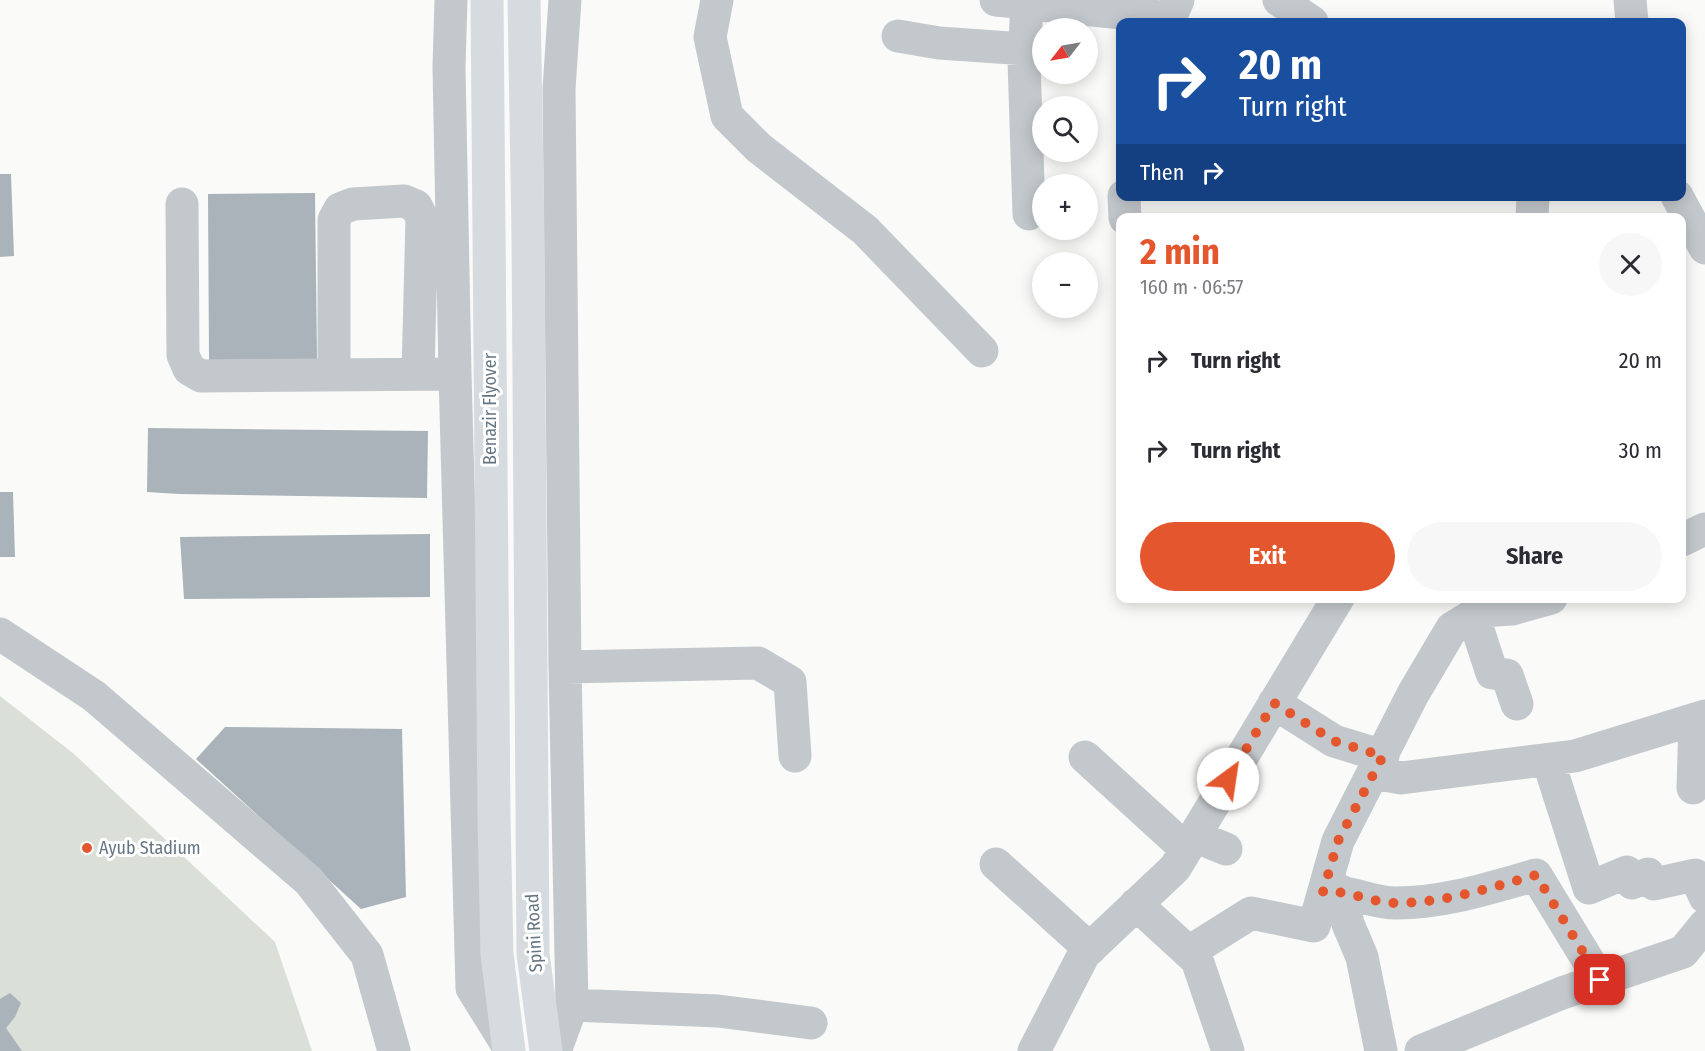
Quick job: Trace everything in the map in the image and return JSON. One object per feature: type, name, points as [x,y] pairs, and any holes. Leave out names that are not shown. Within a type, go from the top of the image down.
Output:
[{"type":"main road","name":"Benazir Flyover","points":[[487,0],[494,818]]},
{"type":"main road","name":"Spini Road","points":[[524,0],[529,247],[533,954],[546,1051]]},
{"type":"main road","name":"Spini Road","points":[[494,818],[497,954],[508,1049]]},
{"type":"street","points":[[451,0],[448,67],[472,988],[508,1049]]},
{"type":"street","points":[[555,1051],[572,1005],[565,667],[558,89],[566,0]]},
{"type":"street","points":[[717,0],[710,37],[728,116],[759,148],[865,230],[982,351]]},
{"type":"street","points":[[1029,214],[1030,57],[1011,2],[1137,18],[1170,18],[1178,0]]},
{"type":"street","points":[[1279,0],[1306,18]]},
{"type":"street","points":[[1630,0],[1632,18]]},
{"type":"street","points":[[898,36],[1030,57]]},
{"type":"street","points":[[334,375],[334,220],[340,209],[353,204],[404,201],[416,206],[422,218],[418,374]]},
{"type":"street","points":[[1680,201],[1705,248]]},
{"type":"street","points":[[182,204],[183,355],[189,369],[201,376],[455,374]]},
{"type":"street","points":[[1686,538],[1705,529]]},
{"type":"street","points":[[1034,1051],[1084,954],[1175,868],[1335,603]]},
{"type":"street","points":[[1189,952],[1251,913],[1314,926],[1332,892],[1338,841],[1413,694],[1452,628],[1477,608],[1512,609],[1533,603]]},
{"type":"street","points":[[1477,608],[1492,673],[1507,675],[1517,704]]},
{"type":"street","points":[[0,634],[94,696],[309,881],[367,955],[394,1051]]},
{"type":"street","points":[[565,667],[758,663],[790,682],[795,756]]},
{"type":"street","points":[[1274,703],[1334,741],[1401,778],[1575,756],[1700,717],[1693,788]]},
{"type":"street","points":[[1085,757],[1190,843],[1226,849]]},
{"type":"street","points":[[1548,760],[1589,888],[1627,872],[1632,883],[1648,874],[1654,884],[1695,875],[1705,897]]},
{"type":"street","points":[[996,864],[1090,949]]},
{"type":"street","points":[[1332,892],[1393,903],[1437,901],[1536,875],[1600,980]]},
{"type":"street","points":[[1332,892],[1362,957],[1381,1051]]},
{"type":"street","points":[[1136,904],[1197,960],[1228,1051]]},
{"type":"street","points":[[1420,1051],[1600,980],[1683,952],[1705,925]]},
{"type":"street","points":[[572,1005],[718,1011],[811,1023]]},
{"type":"shaded area","name":"Ayub Stadium","points":[[0,696],[74,754],[275,942],[312,1051],[0,1051]]},
{"type":"building","points":[[0,174],[11,174],[14,256],[0,257]]},
{"type":"building","points":[[315,193],[317,359],[209,360],[208,194]]},
{"type":"building","points":[[148,428],[428,431],[427,498],[147,492]]},
{"type":"building","points":[[0,492],[13,492],[15,557],[0,557]]},
{"type":"building","points":[[430,534],[430,597],[184,599],[180,537]]},
{"type":"building","points":[[225,727],[402,729],[406,897],[361,909],[196,759]]},
{"type":"building","points":[[10,993],[21,1003],[15,1017],[6,1028],[22,1051],[0,1051],[0,999]]},
{"type":"place","name":"Ayub Stadium","points":[[87,848]]},
{"type":"route","points":[[1228,779],[1274,703],[1334,741],[1383,756],[1338,841],[1323,892],[1341,891],[1393,903],[1437,901],[1536,875],[1600,980]]}]
